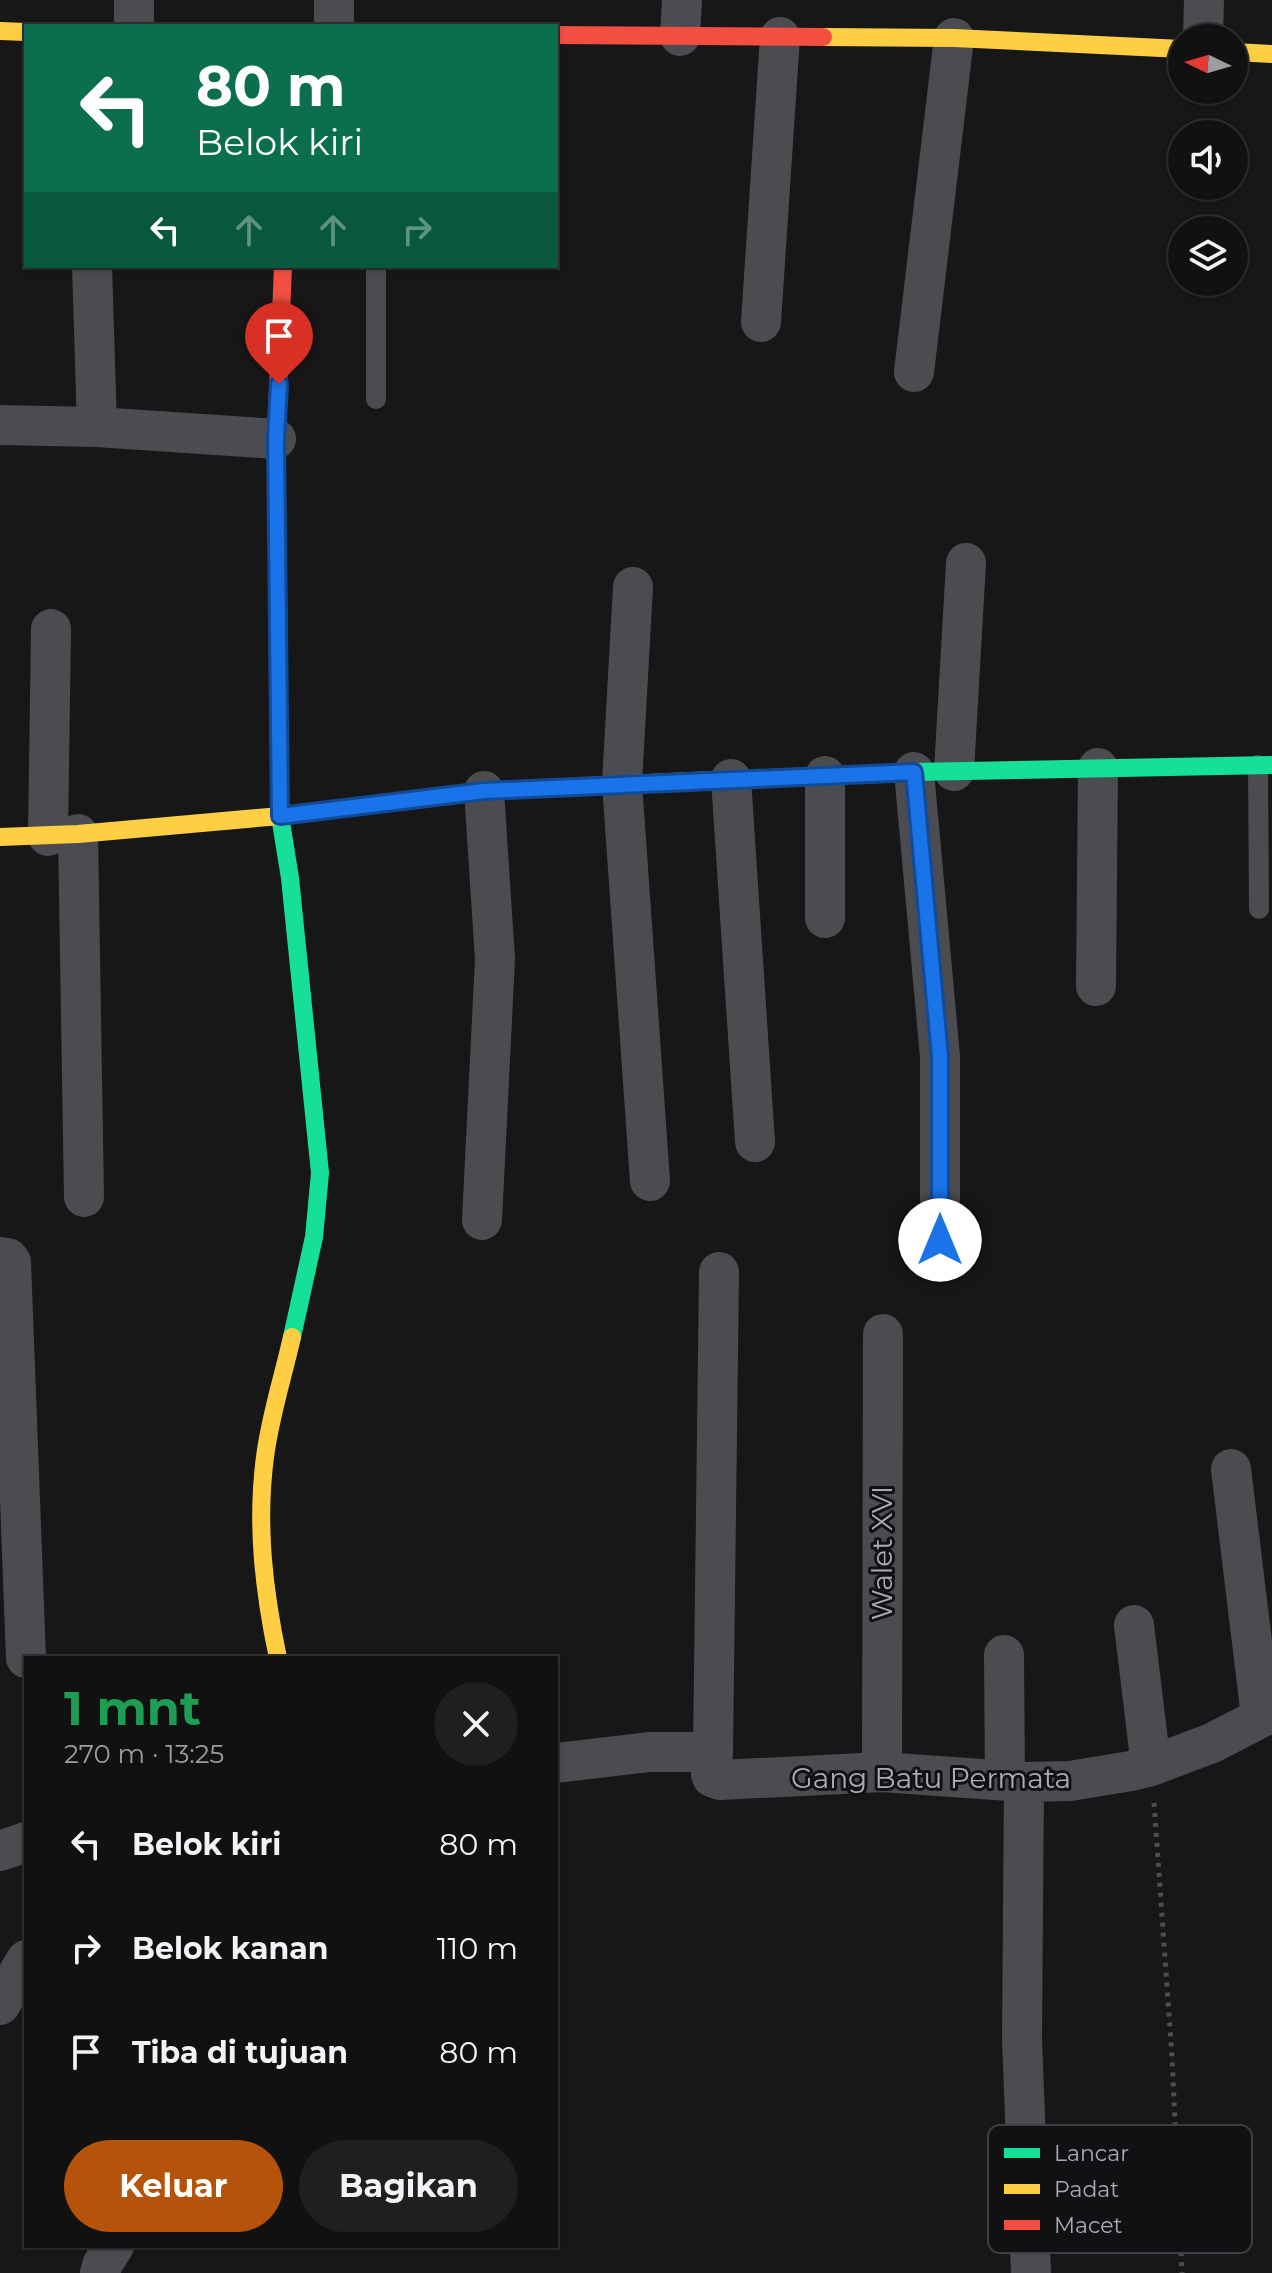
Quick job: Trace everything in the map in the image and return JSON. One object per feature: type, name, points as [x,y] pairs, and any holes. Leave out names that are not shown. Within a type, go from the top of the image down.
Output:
[{"type":"street","points":[[134,0],[134,24]]},
{"type":"street","points":[[334,0],[334,24]]},
{"type":"street","points":[[1203,24],[1204,0]]},
{"type":"street","points":[[558,35],[681,18],[780,37],[954,38],[1168,48]]},
{"type":"street","points":[[0,31],[24,32]]},
{"type":"street","points":[[761,322],[780,37]]},
{"type":"street","points":[[914,372],[954,38]]},
{"type":"street","points":[[1248,53],[1272,54]]},
{"type":"street","points":[[92,268],[97,427]]},
{"type":"street","points":[[278,1656],[266,1600],[261,1522],[265,1456],[314,1237],[320,1173],[290,878],[280,816],[276,439],[283,268]]},
{"type":"street","points":[[0,425],[97,427],[276,439]]},
{"type":"street","points":[[954,771],[966,563]]},
{"type":"street","points":[[633,587],[622,783],[650,1181]]},
{"type":"street","points":[[51,629],[84,1197]]},
{"type":"street","points":[[0,837],[63,835],[280,816],[484,791],[622,783],[914,772],[1265,765]]},
{"type":"street","points":[[1096,986],[1098,768]]},
{"type":"street","points":[[914,772],[940,1057],[940,1240]]},
{"type":"street","points":[[825,776],[825,918]]},
{"type":"street","points":[[731,779],[755,1142]]},
{"type":"street","points":[[482,1220],[495,959],[484,791]]},
{"type":"street","points":[[0,1257],[8,1258],[11,1262],[26,1656]]},
{"type":"street","points":[[558,1763],[649,1752],[713,1752],[719,1272]]},
{"type":"street","name":"Walet XVI","points":[[882,1772],[883,1334]]},
{"type":"street","points":[[1231,1469],[1267,1714]]},
{"type":"street","points":[[1134,1625],[1151,1766]]},
{"type":"street","points":[[1004,1655],[1015,1782],[1025,2125]]},
{"type":"street","name":"Gang Batu Permata","points":[[713,1752],[711,1774],[720,1780],[882,1772],[1015,1782],[1070,1781],[1151,1766],[1212,1743],[1267,1714]]},
{"type":"street","points":[[0,1851],[24,1843]]},
{"type":"street","points":[[0,2005],[24,1963]]},
{"type":"street","points":[[100,2273],[113,2248]]},
{"type":"street","points":[[1030,2253],[1031,2273]]},
{"type":"lane","points":[[376,268],[376,399]]},
{"type":"lane","points":[[1259,909],[1265,765]]},
{"type":"path","points":[[1151,1766],[1175,2125]]},
{"type":"path","points":[[1181,2253],[1182,2273]]},
{"type":"traffic: fast","points":[[277,520],[280,816],[290,878],[320,1173],[314,1237],[292,1337]]},
{"type":"traffic: fast","points":[[692,781],[914,772],[1272,765]]},
{"type":"traffic: slow","points":[[0,31],[24,32]]},
{"type":"traffic: slow","points":[[823,37],[954,38],[1168,48]]},
{"type":"traffic: slow","points":[[1248,53],[1272,54]]},
{"type":"traffic: slow","points":[[0,837],[78,834],[280,816],[484,791],[692,781]]},
{"type":"traffic: slow","points":[[278,1656],[265,1583],[261,1533],[262,1482],[273,1412],[292,1337]]},
{"type":"traffic: jam","points":[[558,35],[823,37]]},
{"type":"traffic: jam","points":[[277,520],[276,439],[283,268]]},
{"type":"route","points":[[279,384],[276,439],[280,816],[484,791],[914,772],[940,1057],[940,1240]]}]
